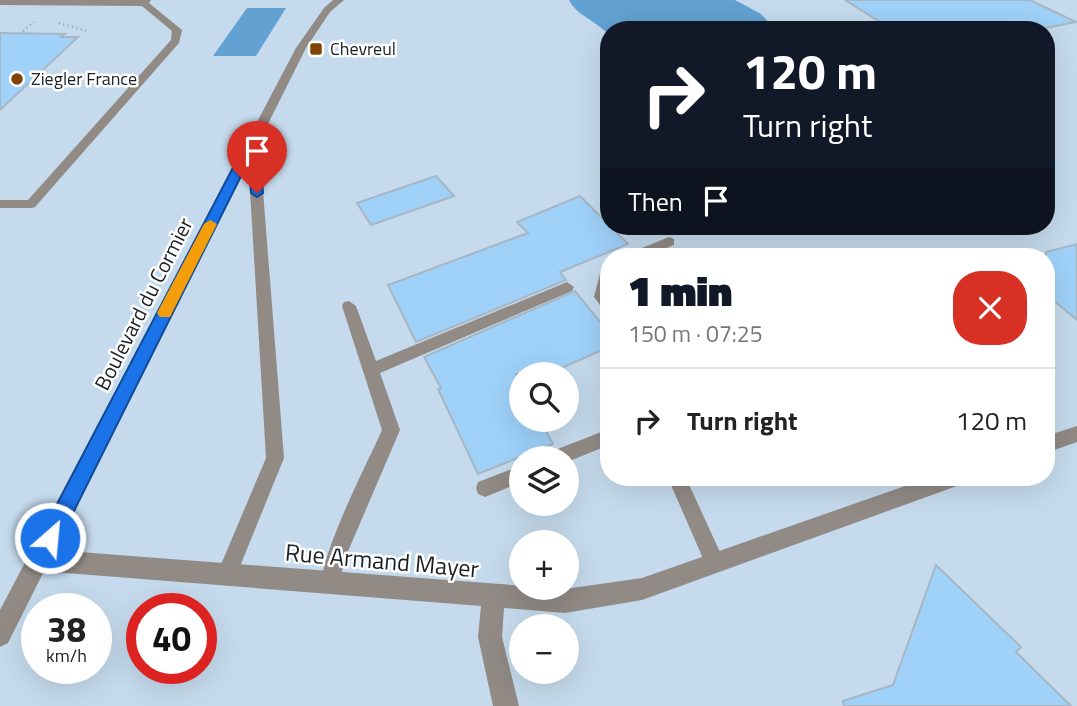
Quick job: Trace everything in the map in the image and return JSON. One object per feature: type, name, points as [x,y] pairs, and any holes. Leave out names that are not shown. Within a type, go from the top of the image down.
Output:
[{"type":"street","name":"Boulevard du Cormier","points":[[0,635],[312,29],[339,0]]},
{"type":"street","points":[[1055,442],[1077,434]]},
{"type":"street","name":"Rue Armand Mayer","points":[[37,563],[66,562],[565,601],[642,589],[932,486]]},
{"type":"street","points":[[493,596],[490,637],[506,706]]},
{"type":"lane","points":[[0,2],[146,1],[177,30],[176,41],[31,204],[0,204]]},
{"type":"lane","points":[[227,574],[275,458],[253,140]]},
{"type":"lane","points":[[655,248],[670,242]]},
{"type":"lane","points":[[371,370],[567,287]]},
{"type":"lane","points":[[330,583],[336,556],[391,430],[349,306]]},
{"type":"lane","points":[[579,449],[600,441]]},
{"type":"lane","points":[[485,488],[509,478]]},
{"type":"lane","points":[[681,486],[715,563]]},
{"type":"path","points":[[23,31],[40,17]]},
{"type":"shaded area","points":[[0,0],[1077,0],[1077,706],[0,706]]},
{"type":"water","points":[[569,0],[735,0],[761,14],[768,21],[600,21],[600,27]]},
{"type":"water","points":[[247,8],[286,8],[256,56],[213,56]]},
{"type":"building","points":[[845,0],[1030,0],[1076,22],[1055,26],[1055,21],[879,21]]},
{"type":"building","name":"Ziegler France","points":[[0,33],[65,34],[61,37],[78,37],[0,110]]},
{"type":"building","points":[[436,176],[454,196],[371,225],[357,203]]},
{"type":"building","points":[[580,196],[600,216],[600,235],[619,235],[628,244],[618,248],[600,248],[600,256],[560,272],[566,280],[416,342],[388,285],[528,233],[517,222]]},
{"type":"building","points":[[1077,244],[1077,320],[1055,302],[1055,250]]},
{"type":"building","points":[[575,291],[600,322],[600,351],[575,362],[509,362],[509,432],[546,432],[553,444],[509,446],[509,462],[478,474],[438,389],[441,388],[424,357]]},
{"type":"building","points":[[936,565],[1021,647],[1016,652],[1071,706],[844,706],[843,701],[893,685]]},
{"type":"slow traffic","points":[[165,313],[210,224]]},
{"type":"place","name":"Chevreul","points":[[316,49]]},
{"type":"place","name":"Ziegler France","points":[[17,79]]},
{"type":"route","points":[[50,538],[253,140],[257,193]]}]
